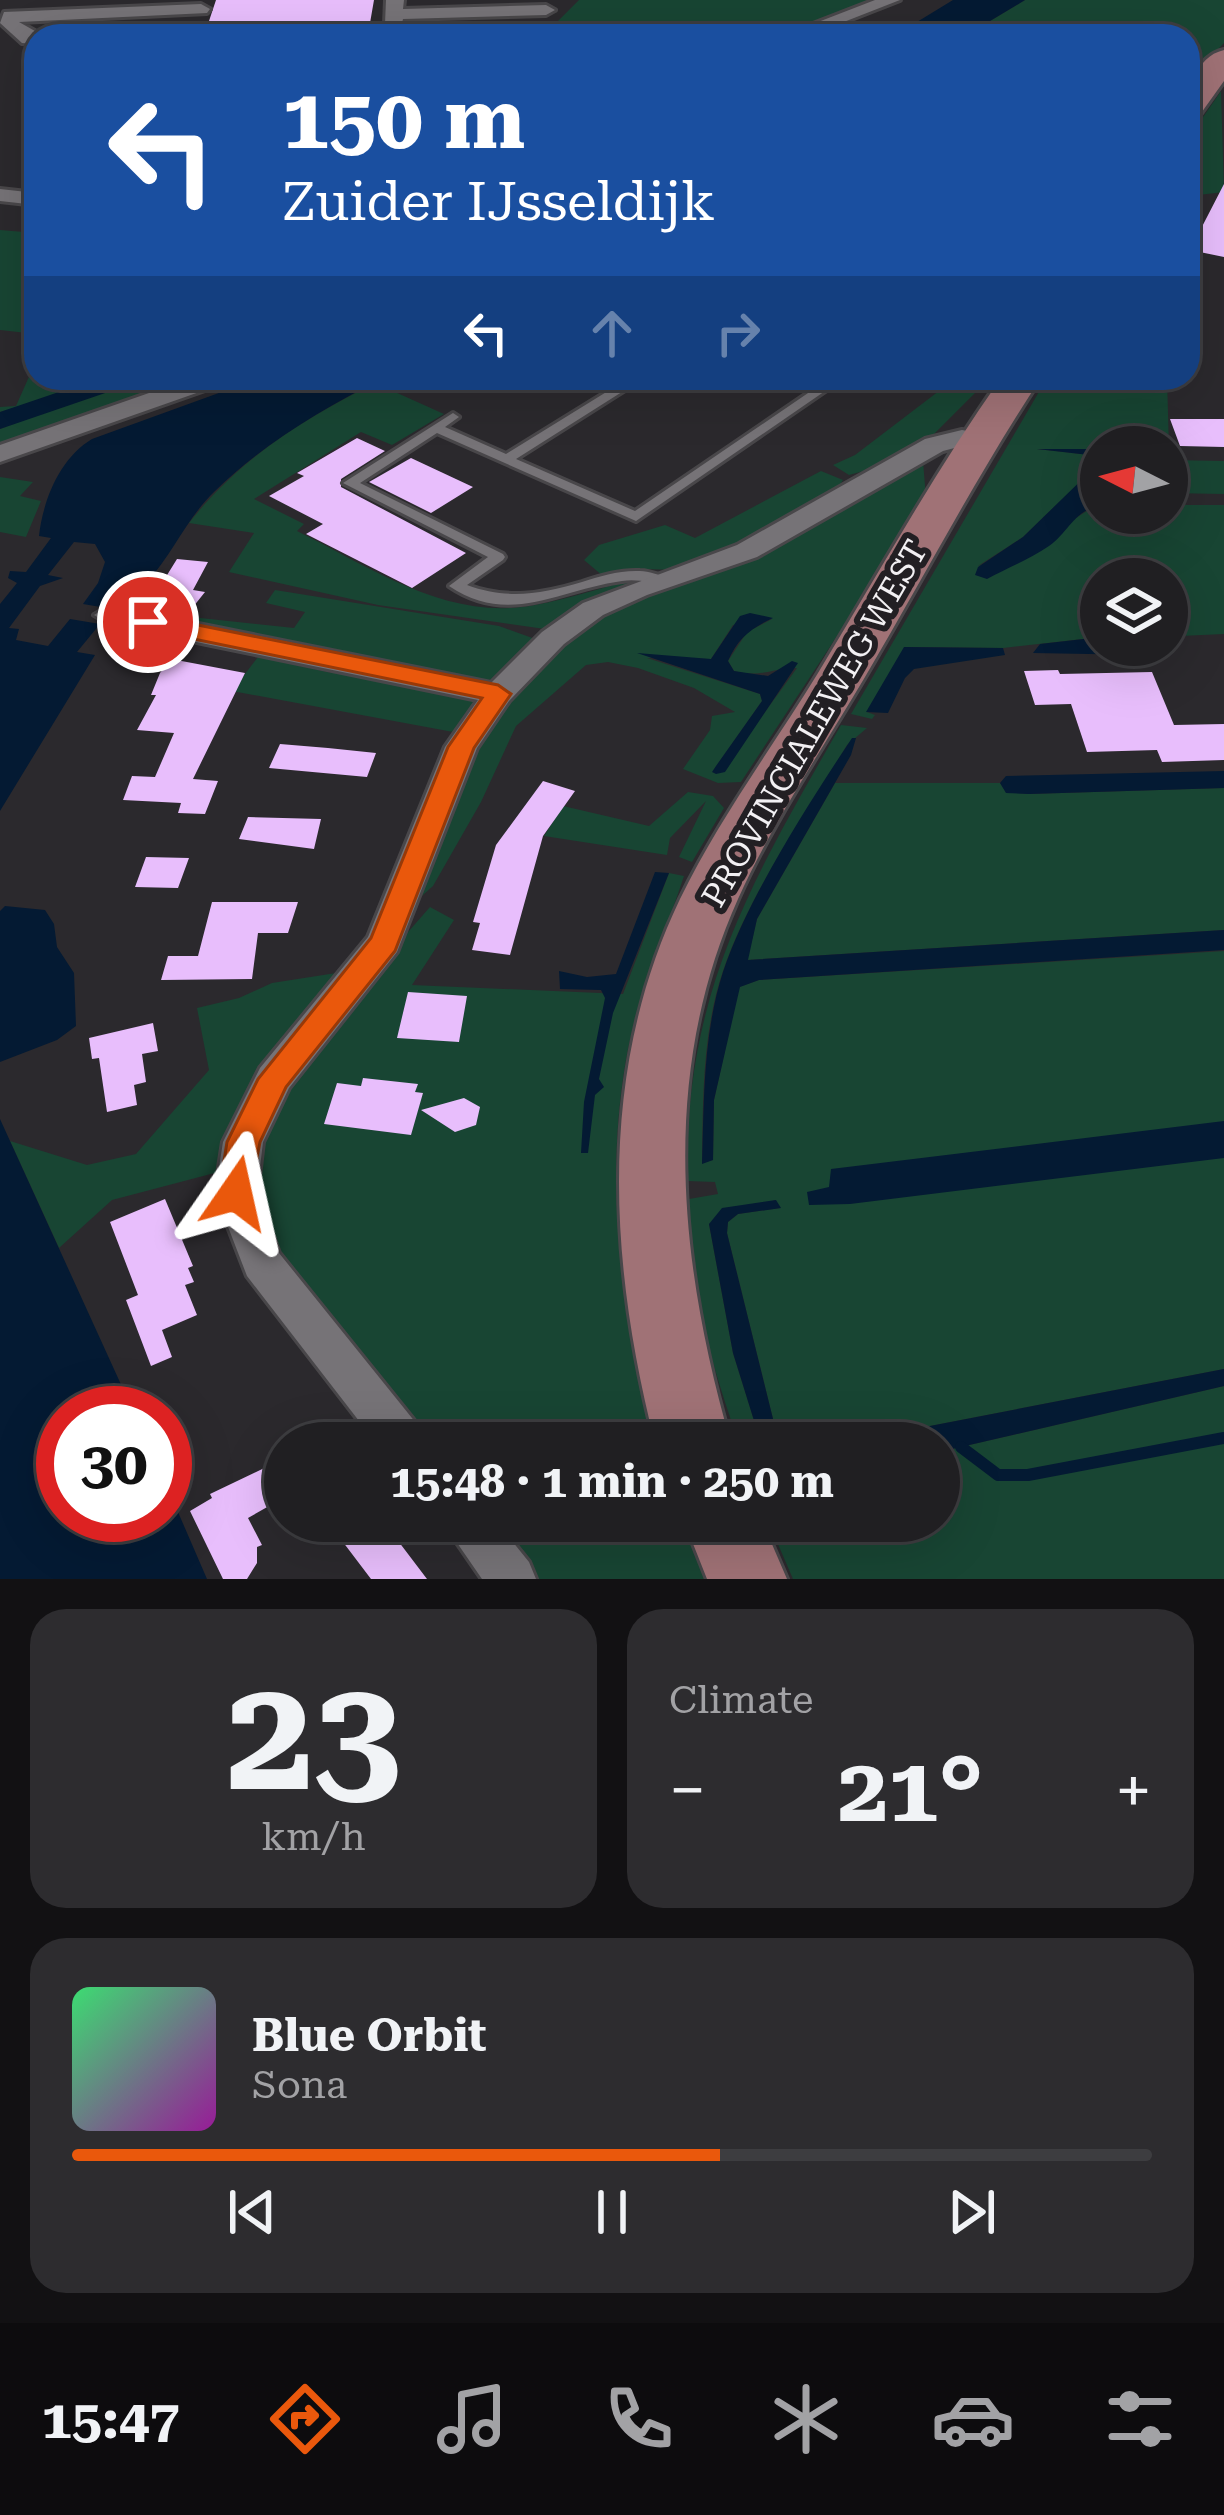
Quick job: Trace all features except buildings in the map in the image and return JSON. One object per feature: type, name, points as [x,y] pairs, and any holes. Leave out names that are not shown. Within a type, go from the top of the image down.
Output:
[{"type":"main road","points":[[1200,87],[1224,59]]},
{"type":"main road","name":"PROVINCIALEWEG WEST","points":[[688,1422],[652,1259],[650,1186],[666,1015],[708,901],[1013,390]]},
{"type":"main road","points":[[732,1542],[747,1579]]},
{"type":"street","points":[[2,17],[32,0]]},
{"type":"street","points":[[824,24],[891,0]]},
{"type":"street","points":[[2,17],[79,6],[201,9]]},
{"type":"street","points":[[395,7],[546,10]]},
{"type":"street","points":[[0,454],[182,390]]},
{"type":"street","points":[[387,1422],[262,1263],[236,1193],[243,1142],[274,1079],[384,943],[461,747],[498,694],[553,638],[593,609],[748,551],[934,445],[962,438],[979,442]]},
{"type":"street","points":[[109,615],[498,694]]},
{"type":"street","points":[[483,1542],[512,1579]]},
{"type":"lane","points":[[507,459],[619,390]]},
{"type":"lane","points":[[436,428],[636,518],[821,390]]},
{"type":"lane","points":[[453,417],[350,483],[499,557],[456,586],[496,603],[534,601],[631,574],[650,574],[663,581]]},
{"type":"green space","points":[[579,0],[882,0],[816,24],[555,24]]},
{"type":"green space","points":[[1025,0],[1224,0],[1224,43],[1200,68],[1200,24],[985,24]]},
{"type":"green space","points":[[1221,91],[1224,192],[1200,195],[1200,122]]},
{"type":"green space","points":[[0,230],[24,232],[24,333],[0,330]]},
{"type":"green space","points":[[24,388],[176,390],[0,453],[0,429],[18,422],[17,407],[0,412],[0,407],[16,406]]},
{"type":"green space","points":[[362,390],[391,390],[444,414],[392,445],[361,432],[254,499],[304,524],[297,531],[412,588],[472,606],[535,605],[636,579],[638,584],[552,630],[378,605],[229,572],[254,533],[189,523],[251,460]]},
{"type":"green space","points":[[940,390],[978,390],[928,440],[882,466],[849,475],[833,465],[855,455]]},
{"type":"green space","points":[[1040,390],[1167,390],[1168,426],[1080,426],[1080,449],[1037,449],[1080,454],[1080,482],[1023,537],[978,566],[1057,537],[1062,527],[1080,515],[1080,534],[1188,534],[1188,505],[1224,505],[1224,634],[1188,636],[1188,558],[1080,558],[1080,639],[1003,648],[905,647],[867,712],[875,715],[872,719],[851,714]]},
{"type":"green space","points":[[1188,460],[1224,461],[1224,494],[1188,493]]},
{"type":"green space","points":[[923,461],[926,498],[920,510],[741,782],[718,783],[683,769],[710,730],[712,716],[735,712],[694,688],[638,668],[608,662],[586,665],[516,726],[481,802],[433,886],[415,902],[443,806],[504,697],[594,616]],"holes":[[[772,619],[747,632],[728,661],[734,671],[797,668],[746,738],[713,771],[762,701],[760,694],[647,658],[711,659],[733,625]]]},
{"type":"green space","points":[[821,471],[843,480],[830,501],[797,520],[677,570],[643,569],[603,576],[584,560],[599,545],[665,525],[695,538]]},
{"type":"green space","points":[[0,477],[33,482],[20,496],[41,501],[26,537],[0,532]]},
{"type":"green space","points":[[275,590],[499,626],[538,640],[505,677],[470,683],[185,625],[191,617],[294,628],[305,612],[266,603]]},
{"type":"green space","points":[[258,657],[332,673],[341,663],[473,696],[477,704],[464,734],[232,691]]},
{"type":"green space","points":[[841,725],[867,728],[847,745],[779,855],[723,971],[707,1042],[702,1163],[713,1160],[714,1100],[739,987],[759,980],[1224,951],[1224,1369],[950,1422],[774,1422],[727,1233],[728,1222],[738,1214],[780,1208],[775,1200],[709,1224],[733,1353],[754,1422],[732,1422],[711,1354],[691,1260],[689,1199],[718,1194],[715,1182],[687,1181],[689,1114],[711,995],[729,941],[779,836]]},
{"type":"green space","points":[[835,783],[1000,783],[1006,792],[1029,794],[1224,788],[1224,930],[747,960],[757,919]]},
{"type":"green space","points":[[688,792],[713,796],[724,808],[692,862],[679,857],[706,801],[670,838],[667,855],[544,836],[563,806],[649,826]]},
{"type":"green space","points":[[669,873],[684,876],[631,1037],[616,1156],[626,1302],[651,1422],[403,1422],[320,1318],[258,1222],[249,1165],[303,1052],[430,907],[454,920],[412,985],[623,994]]},
{"type":"green space","points":[[349,971],[226,1170],[112,1200],[59,1248],[10,1141],[87,1165],[136,1154],[209,1070],[197,1008],[239,998],[272,983]]},
{"type":"green space","points":[[1224,1386],[1224,1579],[793,1579],[777,1542],[960,1542],[960,1447]]},
{"type":"green space","points":[[500,1542],[693,1542],[709,1579],[529,1579]]},
{"type":"water","points":[[953,0],[1025,0],[985,24],[914,24]]},
{"type":"water","points":[[65,390],[114,390],[0,429],[0,412]]},
{"type":"water","points":[[227,390],[360,390],[294,429],[233,474],[204,502],[147,582],[112,609],[83,604],[105,562],[95,544],[74,542],[48,575],[63,578],[40,586],[9,628],[19,629],[16,640],[48,646],[70,619],[100,624],[77,652],[95,655],[0,811],[0,604],[17,583],[8,578],[10,571],[26,572],[51,538],[39,536],[49,494],[71,457],[92,439]]},
{"type":"water","points":[[1037,449],[1080,449],[1080,454]]},
{"type":"water","points":[[1080,482],[1080,515],[1056,540],[987,579],[975,575],[978,567],[1023,537]]},
{"type":"water","points":[[740,616],[773,618],[736,646],[728,661],[734,671],[768,676],[792,661],[798,663],[725,772],[716,774],[712,772],[762,701],[760,694],[637,653],[711,659]]},
{"type":"water","points":[[1080,639],[1080,654],[1033,653],[1040,644]]},
{"type":"water","points":[[904,647],[1003,648],[1005,655],[914,669],[888,713],[866,712]]},
{"type":"water","points":[[856,738],[851,755],[757,919],[748,960],[1224,930],[1224,950],[759,980],[740,987],[714,1100],[713,1160],[702,1164],[708,1043],[723,972],[763,883]]},
{"type":"water","points":[[1224,771],[1224,788],[1029,794],[1006,793],[1000,783],[1006,776]]},
{"type":"water","points":[[655,872],[669,873],[613,1013],[599,1079],[604,1087],[595,1095],[588,1153],[581,1153],[584,1102],[605,998],[601,990],[560,989],[559,971],[587,977],[616,974]]},
{"type":"water","points":[[5,906],[45,910],[54,924],[57,947],[74,973],[76,1026],[57,1040],[0,1062],[0,911]]},
{"type":"water","points":[[0,1119],[122,1386],[36,1386],[36,1542],[191,1542],[207,1579],[0,1579]]},
{"type":"water","points":[[1224,1121],[1224,1158],[850,1204],[809,1205],[807,1192],[829,1187],[831,1169]]},
{"type":"water","points":[[776,1200],[781,1208],[738,1214],[728,1222],[727,1233],[774,1422],[754,1422],[733,1353],[709,1224],[722,1208]]},
{"type":"water","points":[[1224,1369],[1224,1386],[960,1447],[960,1422],[950,1422]]},
{"type":"waterway","points":[[961,1447],[998,1475],[1028,1475],[1224,1438]]},
{"type":"route","points":[[148,622],[498,694],[461,747],[384,943],[274,1079],[243,1142],[236,1193]]}]
